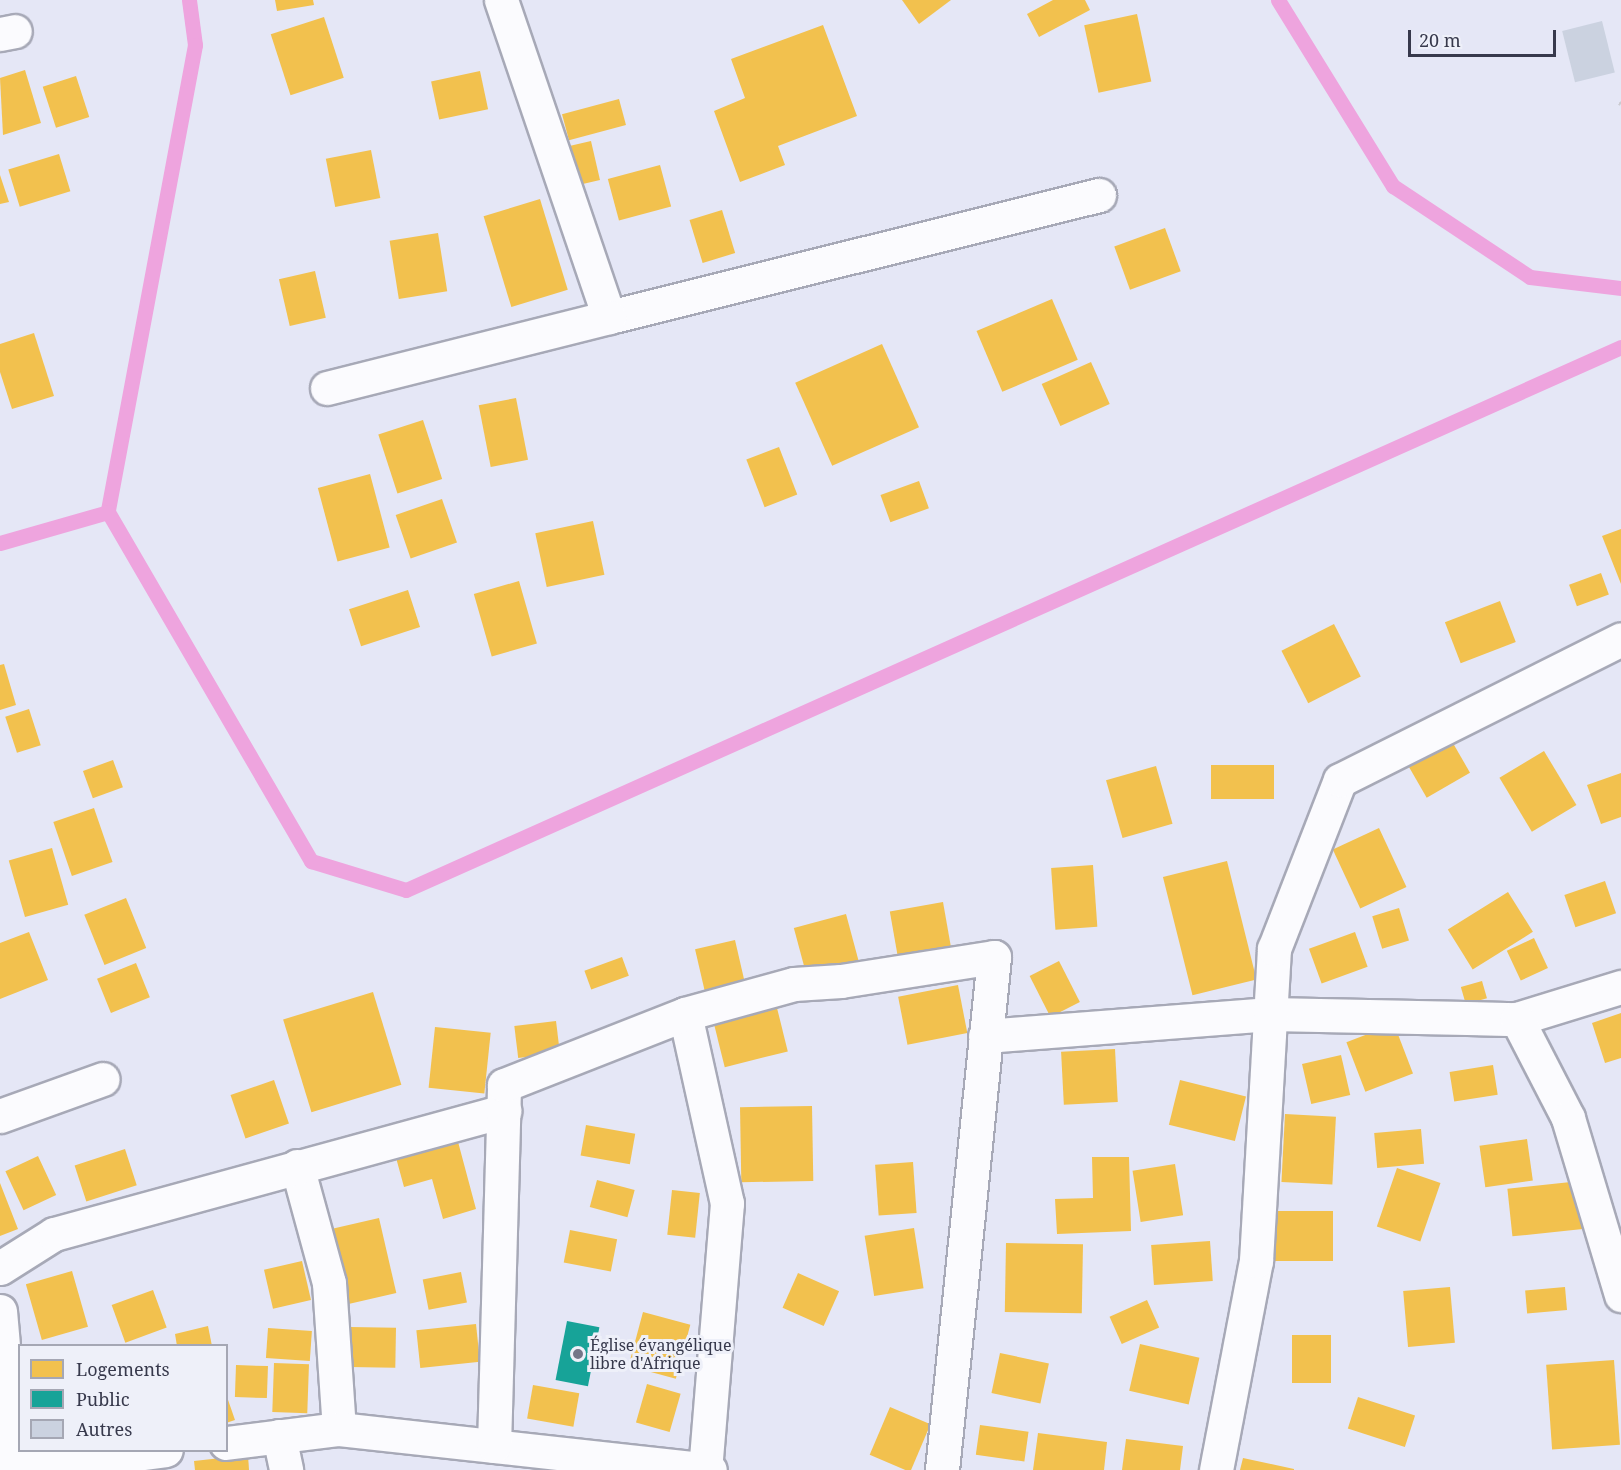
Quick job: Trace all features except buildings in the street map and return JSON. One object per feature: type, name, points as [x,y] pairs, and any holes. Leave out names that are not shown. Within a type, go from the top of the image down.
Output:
[{"type":"street","points":[[501,0],[609,317]]},
{"type":"street","points":[[327,388],[1099,195]]},
{"type":"street","points":[[1216,1470],[1256,1261],[1274,949],[1340,780],[1621,639]]},
{"type":"street","points":[[494,1446],[504,1085],[685,1014],[794,984],[841,981],[994,957],[942,1470]]},
{"type":"street","points":[[986,1036],[1270,1014],[1517,1019],[1621,987]]},
{"type":"street","points":[[228,1443],[339,1429],[690,1469],[727,1203],[685,1014]]},
{"type":"street","points":[[1517,1019],[1568,1118],[1621,1295]]},
{"type":"street","points":[[0,1116],[103,1079]]},
{"type":"street","points":[[0,1268],[54,1234],[504,1111]]},
{"type":"street","points":[[297,1166],[329,1283],[339,1429]]},
{"type":"street","points":[[0,1311],[14,1470],[151,1452]]},
{"type":"street","points":[[279,1436],[286,1470]]},
{"type":"waterway","points":[[189,0],[195,45],[108,512],[311,861],[406,890],[1621,347]]},
{"type":"waterway","points":[[1278,0],[1393,186],[1530,277],[1621,288]]},
{"type":"waterway","points":[[0,543],[108,512]]},
{"type":"place","name":"Église évangélique libre d'Afrique","points":[[578,1354]]}]
